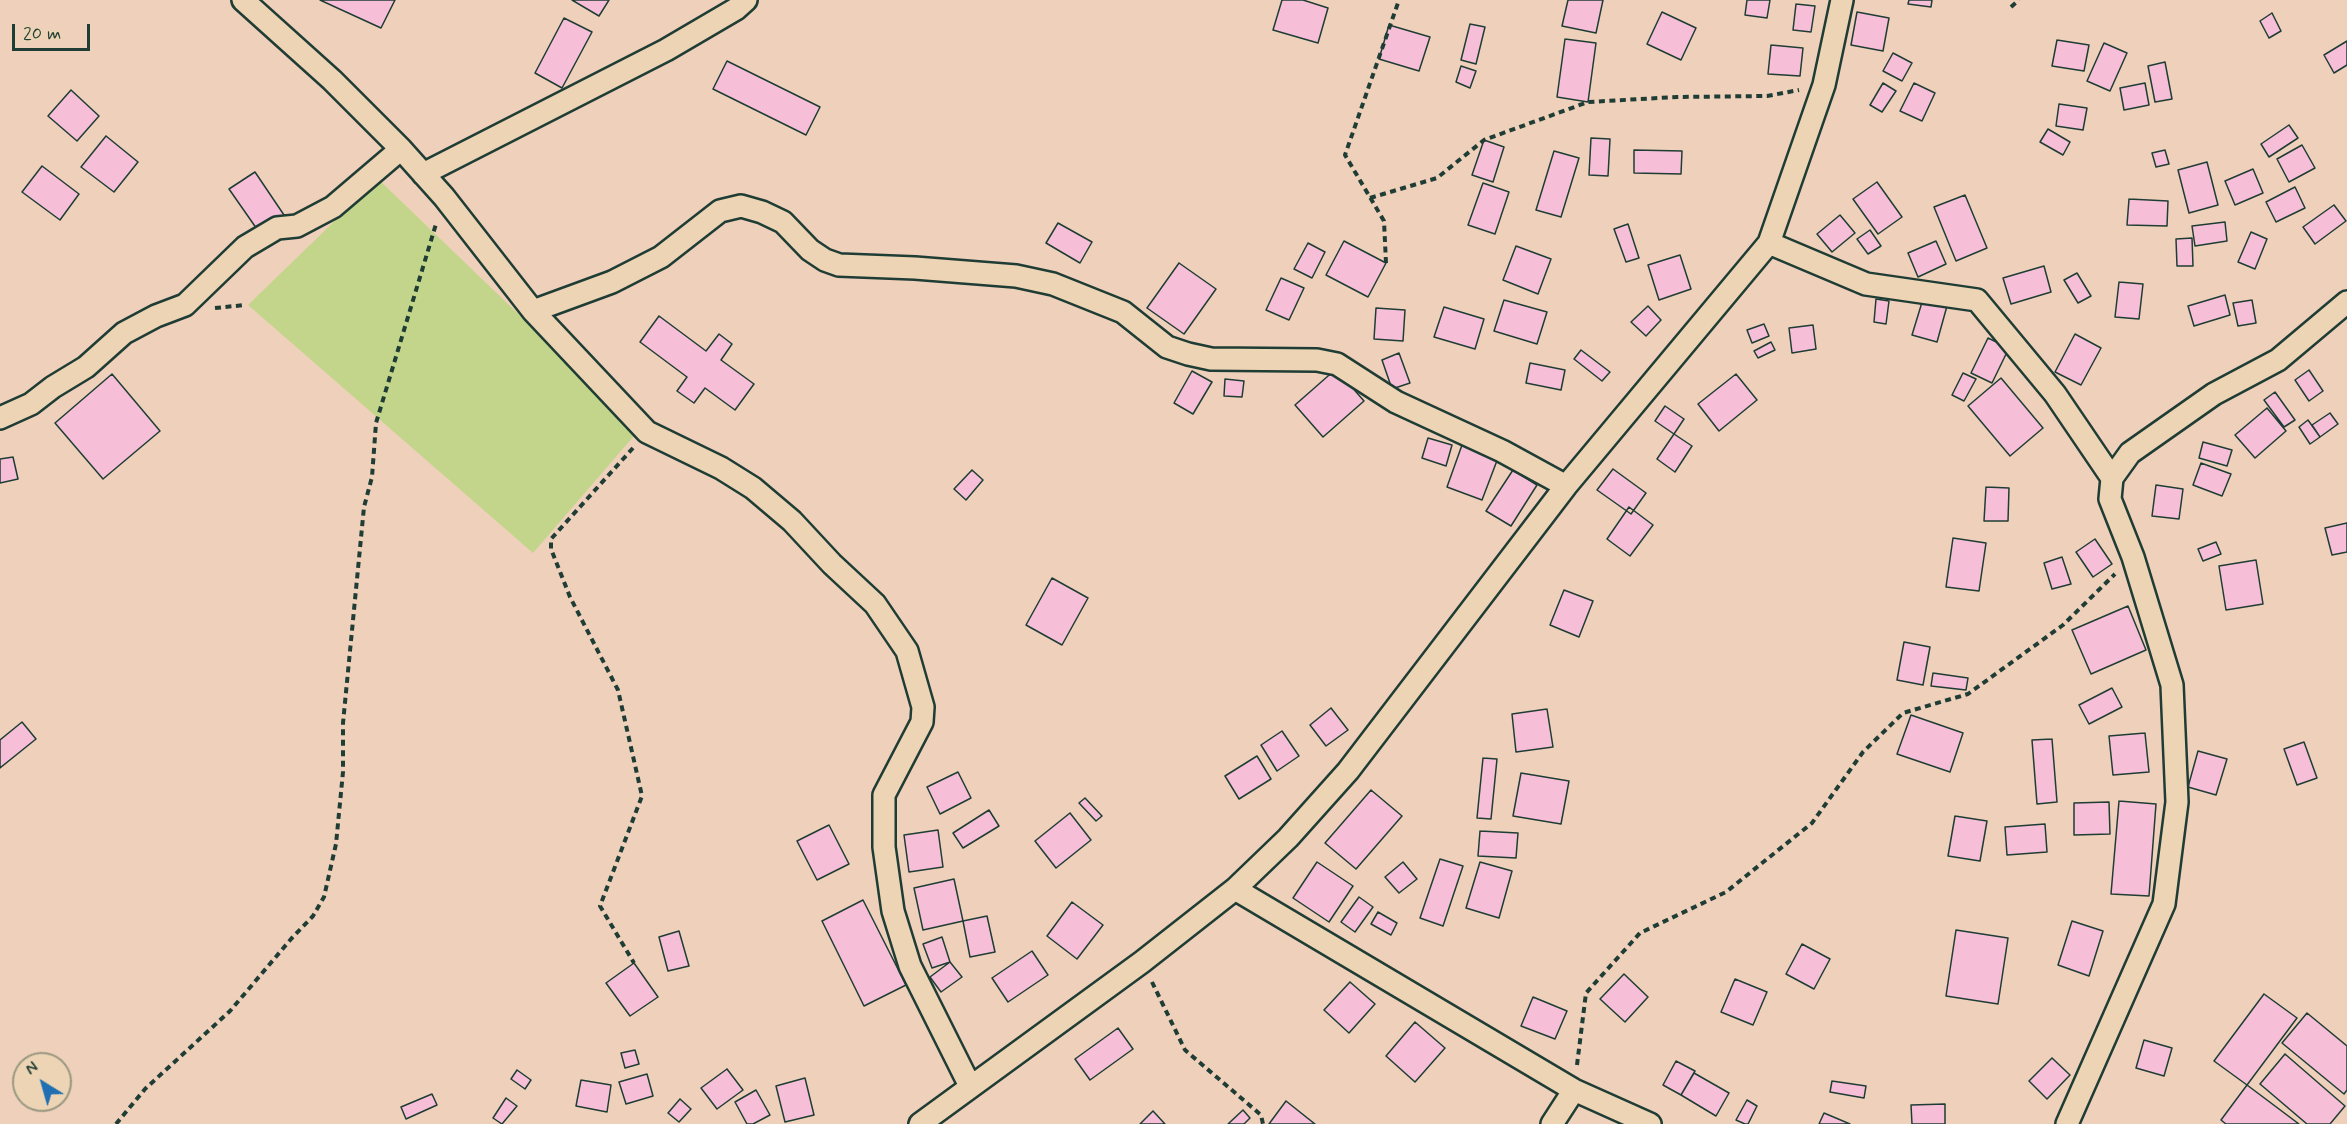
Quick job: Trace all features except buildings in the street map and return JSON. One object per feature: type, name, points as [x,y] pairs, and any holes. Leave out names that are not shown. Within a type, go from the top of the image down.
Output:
[{"type":"street","points":[[243,0],[332,80],[401,149],[444,197],[532,311],[647,432],[722,468],[753,488],[792,521],[832,564],[875,604],[907,651],[923,707],[922,722],[884,795],[884,847],[893,911],[910,966],[970,1086]]},
{"type":"street","points":[[423,174],[675,45],[736,9],[746,0]]},
{"type":"street","points":[[920,1124],[1142,962],[1235,889],[1288,838],[1348,771],[1566,486],[1769,243],[1824,86],[1842,0]]},
{"type":"street","points":[[0,418],[31,404],[53,387],[86,367],[124,333],[156,316],[185,305],[245,247],[278,228],[297,226],[333,207],[401,149]]},
{"type":"street","points":[[532,311],[612,282],[661,257],[720,211],[741,206],[762,212],[783,222],[810,250],[825,260],[839,265],[1016,276],[1053,284],[1123,312],[1167,347],[1188,354],[1211,359],[1317,360],[1338,364],[1396,402],[1502,451],[1566,486]]},
{"type":"street","points":[[1769,243],[1866,285],[1977,300],[2055,394],[2112,478]]},
{"type":"street","points":[[2067,1124],[2164,904],[2177,802],[2172,685],[2133,557],[2110,499],[2112,478],[2130,453],[2214,394],[2278,360],[2347,302]]},
{"type":"street","points":[[1235,889],[1574,1090],[1650,1124]]},
{"type":"street","points":[[1552,1124],[1574,1090]]},
{"type":"path","points":[[1386,263],[1384,221],[1345,155],[1399,0]]},
{"type":"path","points":[[2011,7],[2019,0]]},
{"type":"path","points":[[1370,198],[1437,178],[1484,140],[1588,102],[1677,97],[1767,96],[1824,86]]},
{"type":"path","points":[[116,1124],[145,1089],[230,1011],[313,916],[324,897],[336,844],[343,772],[343,723],[364,507],[372,477],[376,423],[444,197]]},
{"type":"path","points":[[634,963],[600,906],[642,795],[618,690],[570,597],[551,549],[551,539],[647,432]]},
{"type":"path","points":[[1574,1090],[1586,993],[1640,933],[1726,892],[1812,823],[1863,752],[1903,713],[1968,694],[2063,625],[2133,557]]},
{"type":"path","points":[[1142,962],[1185,1050],[1262,1115],[1263,1124]]},
{"type":"green space","points":[[378,179],[639,430],[533,553],[248,305]]}]
